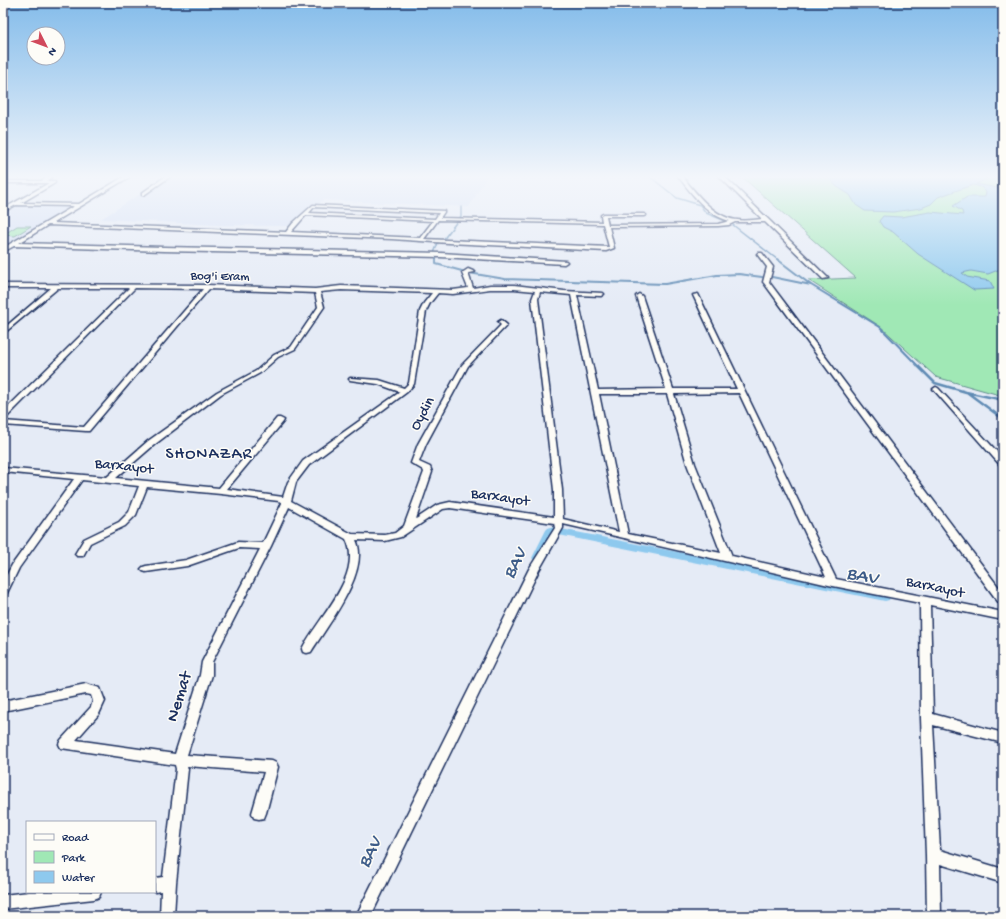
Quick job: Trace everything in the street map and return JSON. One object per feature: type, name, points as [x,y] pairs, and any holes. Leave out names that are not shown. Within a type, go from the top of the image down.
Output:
[{"type":"street","points":[[3,250],[57,219]]},
{"type":"street","points":[[287,234],[301,219]]},
{"type":"street","points":[[412,219],[605,225],[729,224],[734,221]]},
{"type":"street","points":[[48,224],[611,249],[612,248],[604,219]]},
{"type":"street","points":[[729,219],[734,221],[767,220],[825,278]]},
{"type":"street","points":[[421,240],[436,220]]},
{"type":"street","points":[[12,244],[442,255],[564,262]]},
{"type":"street","points":[[760,254],[770,267],[766,282],[1003,600]]},
{"type":"street","points":[[471,290],[466,273],[468,271],[472,272]]},
{"type":"street","name":"Bog'i Eram","points":[[3,286],[207,287],[317,291],[341,288],[436,292],[514,287],[574,294],[601,294]]},
{"type":"street","points":[[3,332],[57,286]]},
{"type":"street","points":[[3,416],[133,286]]},
{"type":"street","points":[[3,423],[86,429],[207,287]]},
{"type":"street","points":[[363,916],[534,568],[557,528],[558,490],[535,299],[538,289]]},
{"type":"street","points":[[109,480],[151,443],[219,393],[258,372],[276,356],[293,348],[309,327],[321,307],[317,291]]},
{"type":"street","points":[[352,379],[379,382],[405,391],[412,383],[424,312],[427,303],[436,292]]},
{"type":"street","points":[[574,294],[624,536]]},
{"type":"street","points":[[696,295],[833,582]]},
{"type":"street","points":[[639,296],[670,391],[691,464],[728,558]]},
{"type":"street","name":"Oydin","points":[[408,530],[428,472],[427,469],[415,463],[422,444],[465,365],[504,325],[500,322]]},
{"type":"street","points":[[936,389],[1003,462]]},
{"type":"street","name":"Nemat","points":[[167,916],[162,884],[182,769],[179,760],[206,675],[207,662],[266,546],[286,503],[292,482],[306,463],[405,391]]},
{"type":"street","points":[[595,392],[742,391]]},
{"type":"street","points":[[221,491],[280,420]]},
{"type":"street","name":"Barxayot","points":[[3,470],[221,491],[281,499],[350,537],[385,538],[398,535],[408,530],[440,507],[450,505],[557,528],[624,536],[833,582],[1003,616]]},
{"type":"street","points":[[3,592],[15,567],[80,477]]},
{"type":"street","points":[[80,554],[87,541],[122,524],[133,513],[144,484]]},
{"type":"street","points":[[306,650],[347,586],[356,555],[354,543],[350,537]]},
{"type":"street","points":[[146,569],[188,563],[238,545],[266,546]]},
{"type":"street","points":[[925,600],[927,718],[934,916]]},
{"type":"street","points":[[3,706],[86,689],[96,691],[99,701],[95,710],[65,744],[179,760],[272,767],[258,813]]},
{"type":"street","points":[[927,718],[1003,738]]},
{"type":"street","points":[[933,855],[1003,876]]},
{"type":"street","points":[[3,902],[85,893]]},
{"type":"shaded area","points":[[3,219],[51,219],[7,244],[3,244]]},
{"type":"shaded area","points":[[101,219],[298,219],[291,226],[220,225]]},
{"type":"green space","points":[[789,219],[1003,219],[1003,396],[936,377],[881,327],[808,280],[856,278]]},
{"type":"green space","points":[[17,226],[31,226],[15,236],[3,235]]},
{"type":"water","points":[[881,219],[1003,219],[1003,268],[988,274],[971,271],[962,273],[967,277],[990,281],[994,289],[974,290],[918,254],[893,232],[883,227],[879,221]]},
{"type":"waterway","points":[[443,240],[459,219]]},
{"type":"waterway","points":[[720,219],[728,222]]},
{"type":"waterway","points":[[733,225],[778,260]]},
{"type":"waterway","points":[[434,253],[438,243]]},
{"type":"waterway","points":[[436,257],[436,264],[462,271]]},
{"type":"waterway","points":[[777,259],[811,285]]},
{"type":"waterway","points":[[469,273],[505,279],[665,284],[717,275],[739,274],[762,277]]},
{"type":"waterway","points":[[772,277],[811,285]]},
{"type":"waterway","points":[[811,285],[880,327],[919,367]]},
{"type":"waterway","points":[[919,367],[935,383],[966,392],[1003,400]]},
{"type":"waterway","points":[[968,393],[1003,419]]},
{"type":"waterway","name":"BAV","points":[[537,558],[551,530],[885,597]]},
{"type":"district","name":"SHONAZAR","points":[[209,455]]}]
